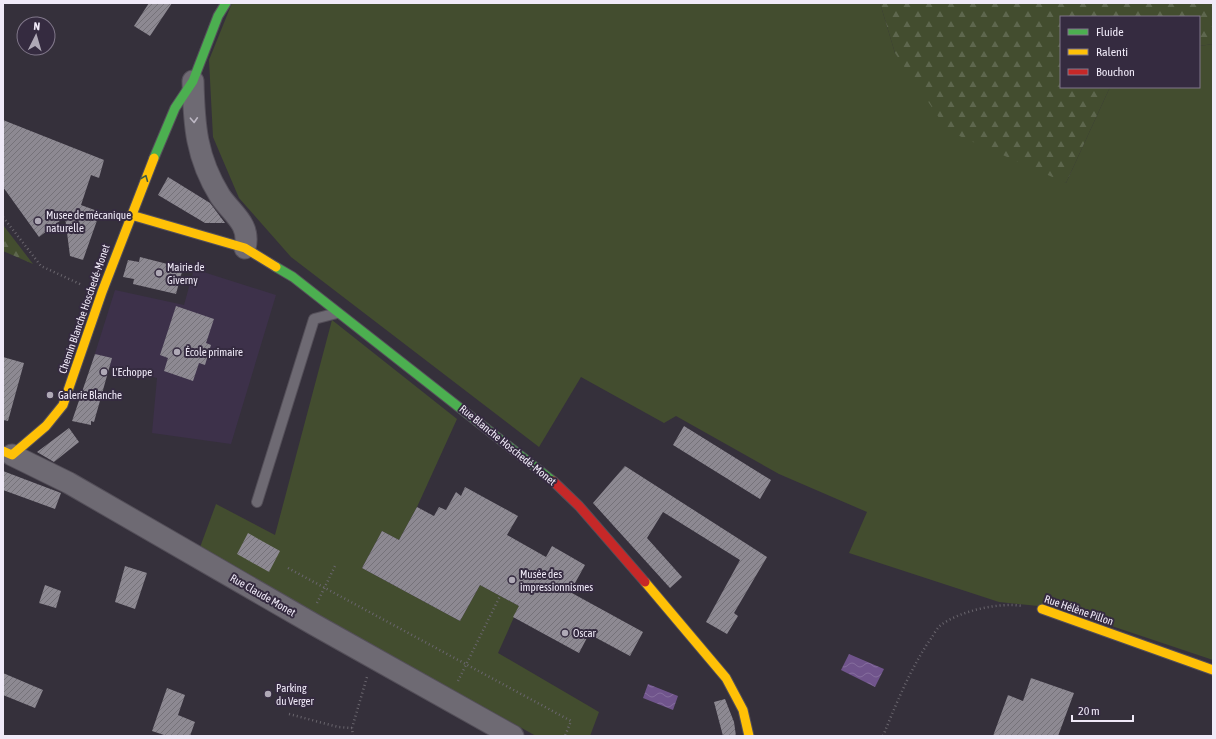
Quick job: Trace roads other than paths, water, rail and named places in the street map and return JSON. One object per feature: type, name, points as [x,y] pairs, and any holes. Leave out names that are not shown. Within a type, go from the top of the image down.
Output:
[{"type":"street","name":"Chemin Blanche Hoschedé-Monet","points":[[8,453],[41,433],[60,412],[130,215],[175,108],[192,81],[218,16],[226,3]]},
{"type":"street","points":[[192,81],[194,126],[198,147],[220,196],[246,230],[245,248]]},
{"type":"street","name":"Rue Blanche Hoschedé-Monet","points":[[130,215],[245,248],[293,276],[546,475],[584,512],[731,685],[746,718],[749,736]]},
{"type":"street","name":"Rue Claude Monet","points":[[8,453],[69,483],[308,621],[513,736]]},
{"type":"street","name":"Rue Hélène Pillon","points":[[1042,609],[1213,670]]},
{"type":"lane","points":[[257,502],[314,318],[339,313]]},
{"type":"water","points":[[849,654],[884,669],[875,687],[841,670]]},
{"type":"water","points":[[648,684],[678,696],[673,710],[643,698]]},
{"type":"place","name":"Musee de mécanique naturelle","points":[[38,221]]},
{"type":"place","name":"Mairie de Giverny","points":[[159,273]]},
{"type":"place","name":"École primaire","points":[[177,352]]},
{"type":"place","name":"L'Echoppe","points":[[104,372]]},
{"type":"place","name":"Galerie Blanche","points":[[50,395]]},
{"type":"place","name":"Musée des impressionnismes","points":[[512,580]]},
{"type":"place","name":"Oscar","points":[[565,633]]},
{"type":"place","name":"Parking du Verger","points":[[268,694]]}]
